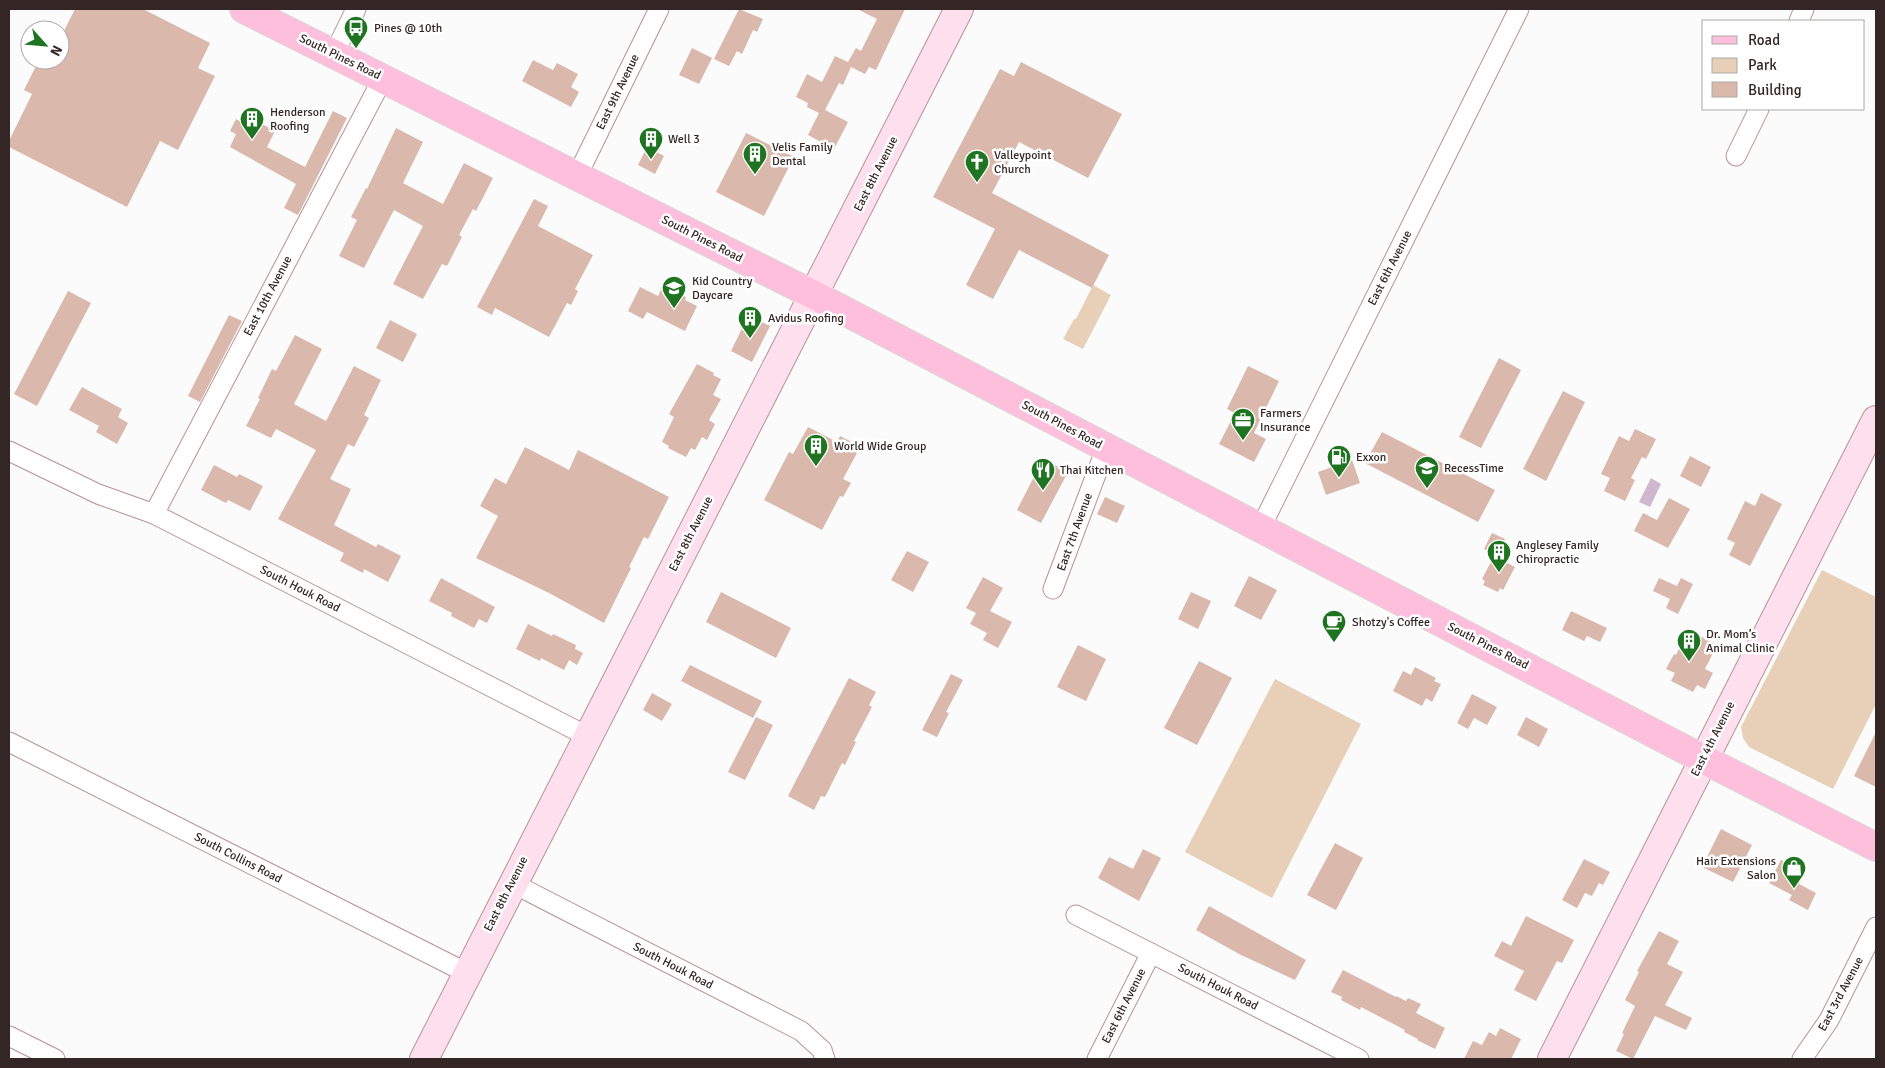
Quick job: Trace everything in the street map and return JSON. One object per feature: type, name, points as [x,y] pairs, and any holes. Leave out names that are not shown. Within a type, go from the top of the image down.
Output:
[{"type":"main road","name":"South Pines Road","points":[[244,9],[814,295],[1876,847]]},
{"type":"street","points":[[334,54],[356,9]]},
{"type":"street","name":"East 9th Avenue","points":[[577,176],[659,9]]},
{"type":"street","name":"East 8th Avenue","points":[[424,1059],[959,9]]},
{"type":"street","name":"East 6th Avenue","points":[[1261,527],[1519,9]]},
{"type":"street","name":"East 10th Avenue","points":[[154,514],[383,78]]},
{"type":"street","points":[[1736,156],[1759,110]]},
{"type":"street","name":"East 4th Avenue","points":[[1552,1059],[1703,758],[1875,426]]},
{"type":"street","name":"East 7th Avenue","points":[[1054,589],[1106,448]]},
{"type":"street","name":"South Houk Road","points":[[9,451],[98,494],[154,514],[587,736]]},
{"type":"street","name":"South Collins Road","points":[[9,742],[467,973]]},
{"type":"street","name":"South Houk Road","points":[[512,883],[802,1031],[822,1050],[825,1059]]},
{"type":"street","name":"South Houk Road","points":[[1076,915],[1358,1059]]},
{"type":"street","name":"East 3rd Avenue","points":[[1802,1059],[1829,1020],[1876,927]]},
{"type":"street","name":"East 6th Avenue","points":[[1097,1059],[1151,953]]},
{"type":"street","points":[[9,1036],[55,1059]]},
{"type":"green space","points":[[1093,285],[1111,295],[1083,349],[1063,339],[1074,319],[1076,319]]},
{"type":"green space","points":[[1822,570],[1876,597],[1876,704],[1833,789],[1749,747],[1743,738],[1741,727]]},
{"type":"green space","points":[[1275,679],[1361,724],[1272,898],[1185,852]]},
{"type":"shaded area","points":[[1651,478],[1661,484],[1650,507],[1639,502]]},
{"type":"building","points":[[75,9],[143,9],[210,43],[198,68],[215,76],[178,150],[160,141],[127,207],[9,147],[9,141],[32,94],[24,90],[34,70],[70,70],[70,20]]},
{"type":"building","points":[[739,9],[763,19],[757,32],[753,30],[742,54],[737,51],[729,66],[714,59]]},
{"type":"building","points":[[857,9],[905,9],[876,70],[869,67],[865,74],[851,67],[843,85],[839,83],[825,110],[848,122],[834,149],[808,135],[819,113],[807,107],[808,103],[796,97],[807,74],[822,82],[835,56],[848,62],[856,48],[861,51],[877,19]]},
{"type":"building","points":[[692,48],[712,58],[699,84],[679,75]]},
{"type":"building","points":[[533,60],[553,70],[557,63],[578,74],[571,87],[579,92],[571,107],[522,81]]},
{"type":"building","name":"Valleypoint Church","points":[[1021,62],[1122,114],[1088,178],[1019,142],[992,193],[1109,255],[1092,288],[1019,250],[993,299],[966,285],[995,229],[933,197],[1000,69],[1014,76]]},
{"type":"building","points":[[333,111],[347,118],[298,215],[284,208],[296,184],[230,147],[236,134],[230,131],[236,119],[256,130],[260,123],[275,131],[267,147],[305,167]]},
{"type":"building","points":[[396,128],[423,142],[403,183],[443,204],[464,163],[493,178],[476,211],[473,209],[459,235],[462,237],[447,266],[442,264],[423,299],[393,284],[423,226],[394,210],[364,268],[339,256],[357,220],[351,217],[367,189]]},
{"type":"building","name":"Velis Family Dental","points":[[746,133],[794,157],[764,216],[716,192]]},
{"type":"building","name":"Well 3","points":[[647,147],[664,156],[655,174],[638,165]]},
{"type":"building","points":[[534,199],[548,206],[538,226],[593,255],[575,289],[578,291],[571,305],[567,303],[549,337],[495,308],[492,315],[477,307]]},
{"type":"building","name":"Kid Country Daycare","points":[[640,287],[658,296],[662,288],[673,294],[674,291],[686,297],[685,300],[697,306],[685,331],[647,312],[643,319],[628,311]]},
{"type":"building","points":[[68,291],[91,303],[37,406],[14,394]]},
{"type":"building","points":[[229,315],[242,321],[200,402],[188,396]]},
{"type":"building","name":"Avidus Roofing","points":[[748,316],[770,326],[752,362],[731,351]]},
{"type":"building","points":[[390,320],[417,334],[403,362],[376,348]]},
{"type":"building","points":[[295,335],[322,349],[294,404],[326,421],[354,366],[381,380],[364,415],[369,418],[354,447],[348,444],[330,479],[351,489],[334,525],[376,547],[378,544],[401,556],[388,582],[364,569],[363,573],[340,561],[344,553],[278,519],[316,450],[276,429],[271,438],[246,426],[260,399],[258,398],[272,369],[276,371]]},
{"type":"building","points":[[1499,358],[1521,370],[1481,448],[1459,437]]},
{"type":"building","points":[[697,364],[721,379],[713,395],[721,399],[709,420],[715,424],[707,440],[702,437],[695,450],[691,448],[686,457],[668,448],[669,446],[662,442],[674,417],[669,414]]},
{"type":"building","points":[[1248,366],[1279,381],[1254,433],[1266,439],[1254,462],[1219,444],[1235,413],[1227,409]]},
{"type":"building","points":[[82,387],[122,409],[118,417],[128,423],[117,444],[96,432],[99,426],[69,410]]},
{"type":"building","points":[[1563,391],[1585,402],[1546,481],[1523,469]]},
{"type":"building","name":"World Wide Group","points":[[808,427],[837,442],[840,436],[854,443],[851,449],[857,453],[843,479],[851,483],[843,497],[840,496],[822,530],[764,500],[789,452],[793,454]]},
{"type":"building","points":[[1635,429],[1656,439],[1646,459],[1642,457],[1631,478],[1635,480],[1625,501],[1604,491],[1610,478],[1601,474],[1619,436],[1629,441]]},
{"type":"building","points":[[1382,432],[1495,490],[1478,522],[1365,463]]},
{"type":"building","points":[[525,447],[569,470],[578,450],[669,497],[648,539],[644,537],[604,623],[549,593],[476,558],[498,516],[480,506],[495,478],[506,484]]},
{"type":"building","points":[[1690,456],[1711,467],[1701,487],[1680,476]]},
{"type":"building","name":"Thai Kitchen","points":[[1043,459],[1068,472],[1041,523],[1017,510]]},
{"type":"building","name":"Exxon","points":[[1352,460],[1360,483],[1326,495],[1318,472]]},
{"type":"building","points":[[214,465],[237,477],[239,474],[263,486],[250,511],[228,500],[226,503],[201,490]]},
{"type":"building","points":[[1761,493],[1782,504],[1750,566],[1729,555],[1735,543],[1727,539],[1745,501],[1755,506]]},
{"type":"building","points":[[1105,497],[1125,506],[1117,523],[1097,514]]},
{"type":"building","points":[[1669,498],[1690,509],[1668,548],[1634,531],[1643,513],[1657,520]]},
{"type":"building","points":[[1492,533],[1505,539],[1496,556],[1484,549]]},
{"type":"building","points":[[907,551],[929,562],[913,592],[891,580]]},
{"type":"building","name":"Anglesey Family Chiropractic","points":[[1494,556],[1515,567],[1503,590],[1500,588],[1498,592],[1483,585],[1485,581],[1482,579]]},
{"type":"building","points":[[1249,576],[1277,590],[1261,620],[1234,606]]},
{"type":"building","points":[[983,577],[1003,588],[990,611],[1012,622],[998,648],[983,640],[987,633],[970,624],[976,613],[966,608]]},
{"type":"building","points":[[441,578],[495,607],[487,623],[479,619],[474,628],[451,616],[452,613],[429,601]]},
{"type":"building","points":[[1659,578],[1677,586],[1681,578],[1693,584],[1678,614],[1666,608],[1670,599],[1653,591]]},
{"type":"building","points":[[721,592],[791,628],[776,658],[706,622]]},
{"type":"building","points":[[1191,592],[1211,601],[1198,629],[1178,619]]},
{"type":"building","points":[[1571,611],[1607,628],[1600,642],[1587,636],[1584,641],[1562,630]]},
{"type":"building","points":[[528,624],[576,645],[575,649],[583,653],[577,665],[569,660],[564,670],[541,658],[540,661],[516,649]]},
{"type":"building","name":"Dr. Mom’s Animal Clinic","points":[[1688,630],[1717,645],[1705,669],[1713,673],[1705,689],[1697,685],[1693,692],[1671,681],[1675,673],[1666,669],[1674,654],[1676,655]]},
{"type":"building","points":[[1078,645],[1106,659],[1086,701],[1057,687]]},
{"type":"building","points":[[1199,661],[1232,678],[1197,745],[1164,728]]},
{"type":"building","points":[[690,665],[762,701],[753,718],[681,681]]},
{"type":"building","points":[[1415,667],[1436,678],[1434,681],[1441,684],[1432,702],[1426,698],[1422,706],[1393,691],[1403,671],[1411,675]]},
{"type":"building","points":[[951,674],[963,680],[946,712],[949,713],[937,737],[922,730]]},
{"type":"building","points":[[849,678],[876,692],[869,705],[872,707],[854,741],[856,742],[845,765],[842,763],[825,797],[821,796],[814,810],[788,796]]},
{"type":"building","points":[[652,693],[672,704],[662,721],[643,710]]},
{"type":"building","points":[[1472,694],[1497,707],[1487,725],[1474,718],[1468,729],[1457,723]]},
{"type":"building","points":[[756,717],[773,725],[745,780],[728,772]]},
{"type":"building","points":[[1526,717],[1548,729],[1539,747],[1517,735]]},
{"type":"building","points":[[1876,732],[1876,787],[1854,776]]},
{"type":"building","points":[[1721,829],[1752,845],[1733,882],[1702,867]]},
{"type":"building","points":[[1335,843],[1363,858],[1336,910],[1307,895]]},
{"type":"building","points":[[1143,849],[1161,858],[1139,901],[1098,878],[1109,857],[1133,869]]},
{"type":"building","points":[[1584,859],[1610,872],[1603,885],[1599,883],[1592,896],[1585,893],[1577,908],[1562,900]]},
{"type":"building","name":"Hair Extensions Salon","points":[[1781,860],[1804,875],[1799,884],[1816,893],[1808,910],[1789,900],[1792,895],[1769,883]]},
{"type":"building","points":[[1209,906],[1306,960],[1295,980],[1241,955],[1196,930]]},
{"type":"building","points":[[1526,916],[1574,940],[1562,963],[1557,961],[1536,1001],[1514,990],[1524,971],[1494,956],[1502,941],[1511,946]]},
{"type":"building","points":[[1659,931],[1679,941],[1667,964],[1683,972],[1665,1005],[1692,1018],[1686,1030],[1655,1016],[1633,1059],[1616,1051],[1635,1006],[1625,1000],[1639,972],[1637,971]]},
{"type":"building","points":[[1343,970],[1396,997],[1406,1001],[1408,998],[1421,1004],[1416,1013],[1445,1028],[1435,1049],[1404,1032],[1405,1030],[1361,1007],[1360,1010],[1341,1000],[1342,997],[1331,992]]},
{"type":"building","points":[[1500,1028],[1521,1039],[1511,1059],[1464,1059],[1473,1041],[1482,1045],[1489,1032],[1496,1036]]},
{"type":"place","name":"Pines @ 10th","points":[[356,49]]},
{"type":"place","name":"Henderson Roofing","points":[[252,140]]},
{"type":"place","name":"Well 3","points":[[651,160]]},
{"type":"place","name":"Velis Family Dental","points":[[755,175]]},
{"type":"place","name":"Valleypoint Church","points":[[977,183]]},
{"type":"place","name":"Kid Country Daycare","points":[[674,309]]},
{"type":"place","name":"Avidus Roofing","points":[[750,339]]},
{"type":"place","name":"Farmers Insurance","points":[[1243,441]]},
{"type":"place","name":"World Wide Group","points":[[816,467]]},
{"type":"place","name":"Exxon","points":[[1339,478]]},
{"type":"place","name":"RecessTime","points":[[1427,489]]},
{"type":"place","name":"Thai Kitchen","points":[[1043,491]]},
{"type":"place","name":"Anglesey Family Chiropractic","points":[[1499,573]]},
{"type":"place","name":"Shotzy's Coffee","points":[[1334,643]]},
{"type":"place","name":"Dr. Mom’s Animal Clinic","points":[[1689,662]]},
{"type":"place","name":"Hair Extensions Salon","points":[[1794,889]]}]
